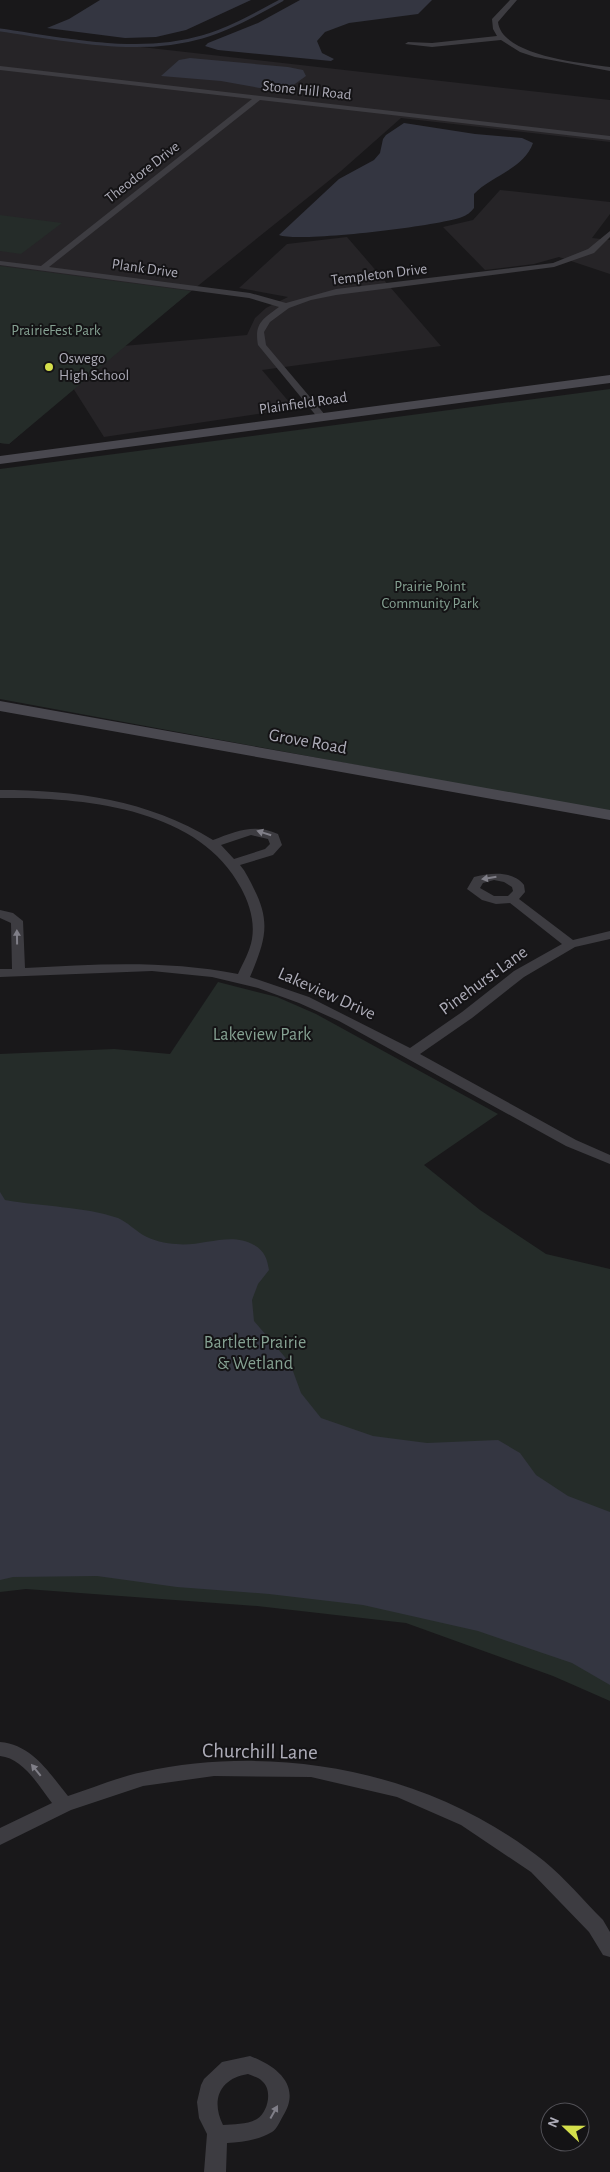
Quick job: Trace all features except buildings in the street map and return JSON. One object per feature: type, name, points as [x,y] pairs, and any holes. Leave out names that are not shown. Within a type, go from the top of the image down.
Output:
[{"type":"main road","name":"Plainfield Road","points":[[0,460],[610,379]]},
{"type":"main road","name":"Grove Road","points":[[0,706],[610,815]]},
{"type":"street","points":[[514,0],[495,19],[495,28],[502,38],[517,47],[550,58],[610,69]]},
{"type":"street","points":[[408,44],[432,45],[502,38]]},
{"type":"street","name":"Stone Hill Road","points":[[0,68],[610,138]]},
{"type":"street","name":"Theodore Drive","points":[[43,268],[258,98]]},
{"type":"street","name":"Templeton Drive","points":[[321,416],[262,345],[260,332],[266,322],[286,306],[336,292],[554,265],[591,251],[610,233]]},
{"type":"street","name":"Plank Drive","points":[[0,262],[250,296],[286,306]]},
{"type":"street","points":[[0,794],[66,795],[118,805],[172,821],[213,844],[234,864],[249,885],[258,916],[257,944],[243,979]]},
{"type":"street","points":[[213,844],[251,830],[266,832],[274,837],[276,845],[269,852],[234,864]]},
{"type":"street","points":[[512,899],[571,944]]},
{"type":"street","points":[[0,914],[9,916],[17,921],[19,972]]},
{"type":"street","name":"Pinehurst Lane","points":[[411,1054],[467,1015],[519,974],[571,944],[610,935]]},
{"type":"street","name":"Lakeview Drive","points":[[0,973],[136,968],[193,971],[243,979],[290,994],[334,1012],[578,1147],[610,1160]]},
{"type":"street","points":[[0,1749],[9,1748],[25,1757],[64,1805]]},
{"type":"street","name":"Churchill Lane","points":[[1,1833],[89,1795],[143,1779],[214,1769],[311,1770],[400,1792],[468,1820],[538,1867],[596,1926],[610,1949]]},
{"type":"street","points":[[215,2172],[217,2134]]},
{"type":"shaded area","points":[[100,0],[251,0],[186,30],[156,37],[125,38],[47,28],[69,19]]},
{"type":"shaded area","points":[[300,0],[432,0],[418,14],[349,23],[325,32],[317,41],[322,53],[334,59],[331,61],[218,50],[205,46],[208,43],[258,23]]},
{"type":"shaded area","points":[[0,31],[610,100],[610,142],[401,118],[341,171],[123,346],[247,335],[255,318],[266,308],[288,297],[239,288],[287,244],[347,237],[441,346],[262,370],[290,403],[285,410],[104,437],[73,388],[9,444],[0,443]]},
{"type":"shaded area","points":[[190,58],[288,67],[303,70],[306,76],[292,86],[276,91],[221,81],[161,76],[179,60]]},
{"type":"shaded area","points":[[404,123],[475,134],[522,138],[533,143],[529,152],[515,166],[474,194],[474,208],[462,217],[399,229],[339,235],[291,237],[279,235],[339,179],[374,160],[380,153],[383,139],[386,135]]},
{"type":"shaded area","points":[[500,190],[610,202],[610,214],[592,238],[610,240],[610,274],[559,257],[534,264],[485,270],[443,227],[473,220]]},
{"type":"shaded area","points":[[0,1192],[5,1200],[90,1211],[118,1218],[146,1237],[172,1244],[235,1239],[254,1245],[265,1256],[269,1270],[258,1284],[252,1300],[254,1321],[290,1363],[301,1393],[321,1418],[373,1436],[427,1443],[498,1440],[520,1453],[536,1475],[568,1496],[610,1512],[610,1685],[572,1663],[478,1631],[363,1605],[269,1594],[177,1587],[97,1576],[13,1577],[0,1580]]},
{"type":"green space","points":[[0,215],[62,223],[21,254],[0,251]]},
{"type":"green space","name":"PrairieFest Park","points":[[0,266],[191,291],[9,444],[0,443]]},
{"type":"green space","name":"Prairie Point Community Park","points":[[610,389],[610,812],[0,699],[0,469]]},
{"type":"green space","name":"Bartlett Prairie & Wetland","points":[[218,982],[277,997],[316,1014],[498,1114],[424,1165],[480,1210],[546,1254],[610,1269],[610,1701],[553,1676],[406,1623],[257,1606],[26,1589],[0,1592],[0,1054],[114,1049],[170,1054]]},
{"type":"waterway","points":[[0,30],[75,41],[127,46],[177,43],[223,30],[282,0]]},
{"type":"place","name":"Oswego High School","points":[[49,367]]},
{"type":"park label","name":"Lakeview Park","points":[[262,1034]]}]
